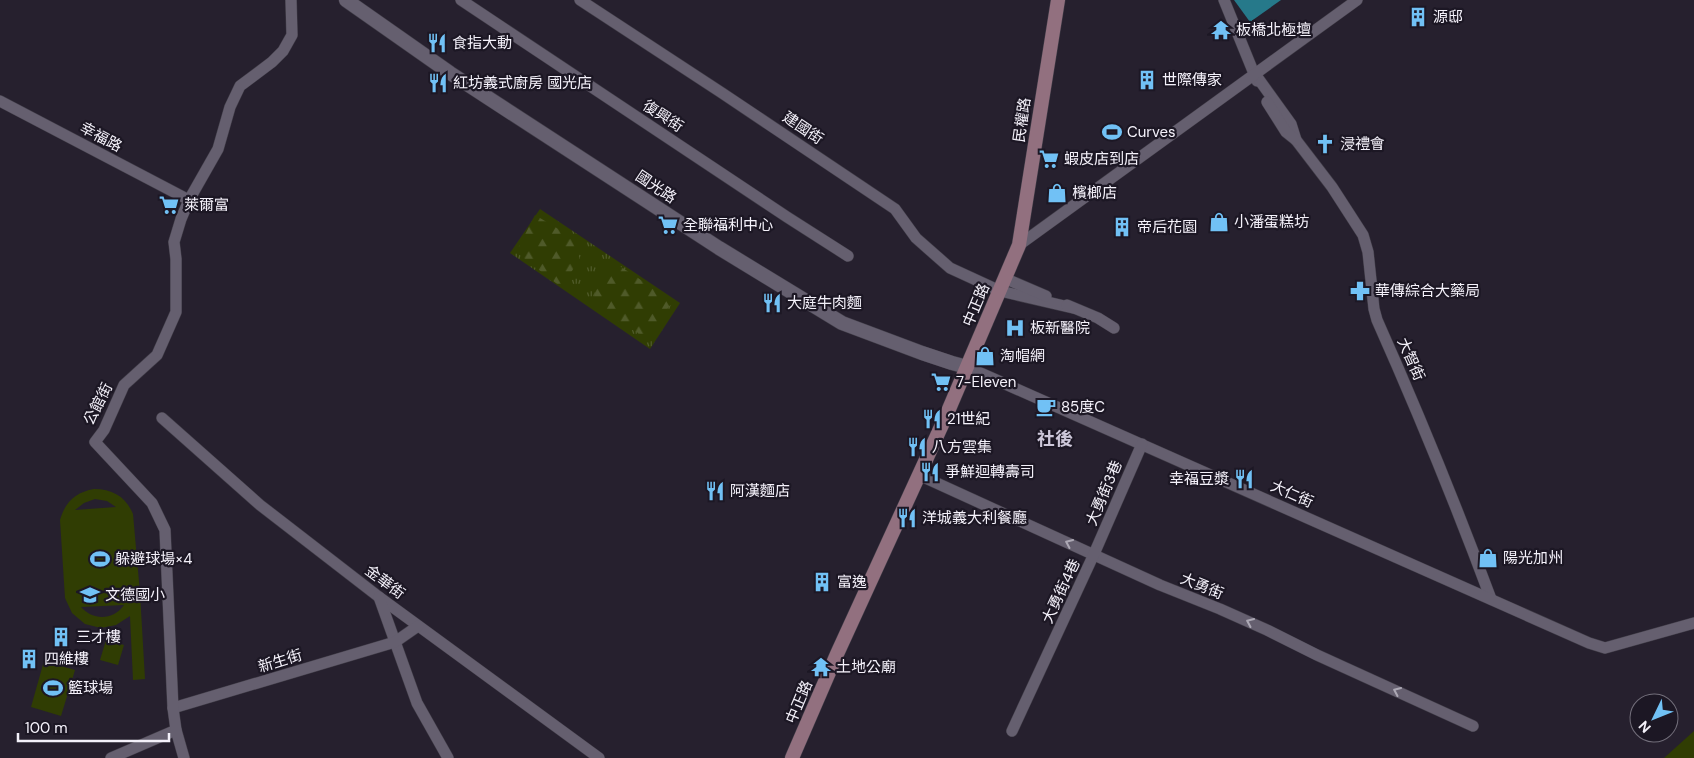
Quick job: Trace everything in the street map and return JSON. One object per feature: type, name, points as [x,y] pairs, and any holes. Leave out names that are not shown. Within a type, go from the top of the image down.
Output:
[{"type":"main road","name":"民權路","points":[[1019,245],[1058,0]]},
{"type":"main road","name":"中正路","points":[[792,758],[837,654],[919,475],[1019,245]]},
{"type":"street","name":"公館街","points":[[184,758],[176,730],[173,708],[164,530],[152,503],[95,442],[104,430],[124,385],[157,355],[176,312],[176,259],[174,242],[189,200],[218,149],[230,106],[240,86],[272,62],[283,51],[292,35],[291,0]]},
{"type":"street","name":"國光路","points":[[346,0],[450,73],[719,248],[842,323],[922,353],[967,366]]},
{"type":"street","name":"復興街","points":[[462,0],[780,213],[848,256]]},
{"type":"street","name":"建國街","points":[[580,0],[745,108],[894,209],[916,238],[950,268],[1073,308],[1098,318],[1114,328]]},
{"type":"street","name":"大智街","points":[[1224,0],[1255,74],[1291,124],[1296,140],[1332,187],[1363,235],[1368,252],[1374,309],[1377,320],[1452,495],[1490,599]]},
{"type":"street","name":"中正路","points":[[1019,245],[1357,0]]},
{"type":"street","name":"幸福路","points":[[0,101],[189,200]]},
{"type":"street","name":"大仁街","points":[[967,366],[1490,599],[1605,648],[1694,623]]},
{"type":"street","name":"金華街","points":[[162,418],[260,505],[379,597],[599,758]]},
{"type":"street","name":"大勇街3巷","points":[[1094,554],[1142,444]]},
{"type":"street","name":"大勇街","points":[[919,475],[1160,586],[1220,609],[1267,630],[1317,655],[1442,710],[1473,726]]},
{"type":"street","name":"大勇街4巷","points":[[1012,731],[1094,554]]},
{"type":"street","points":[[379,597],[417,703],[448,758]]},
{"type":"street","name":"新生街","points":[[173,708],[395,642],[418,626]]},
{"type":"street","points":[[111,758],[176,730]]},
{"type":"green space","points":[[540,209],[680,303],[650,349],[510,253]]},
{"type":"green space","points":[[535,215],[570,236],[580,259],[561,287],[516,252]]},
{"type":"green space","points":[[612,261],[673,301],[647,338],[594,308],[595,279]]},
{"type":"green space","points":[[101,489],[113,492],[127,503],[133,514],[145,679],[133,680],[130,616],[116,625],[101,628],[85,624],[72,613],[65,598],[60,520],[68,503],[77,495],[88,490]],"holes":[[[95,499],[107,501],[116,507],[75,510],[84,503]],[[124,605],[115,614],[103,617],[91,615],[81,607]]]},
{"type":"green space","points":[[106,640],[124,645],[118,665],[100,660]]},
{"type":"green space","name":"籃球場","points":[[44,661],[75,670],[61,716],[31,707]]},
{"type":"green space","points":[[1694,731],[1694,758],[1664,758]]},
{"type":"water","points":[[1234,0],[1281,0],[1250,22]]},
{"type":"place","name":"源邸","points":[[1418,17]]},
{"type":"place","name":"板橋北極壇","points":[[1221,30]]},
{"type":"place","name":"食指大動","points":[[437,43]]},
{"type":"place","name":"世際傳家","points":[[1147,80]]},
{"type":"place","name":"紅坊義式廚房 國光店","points":[[438,83]]},
{"type":"place","name":"Curves","points":[[1112,132]]},
{"type":"place","name":"浸禮會","points":[[1325,144]]},
{"type":"place","name":"蝦皮店到店","points":[[1049,159]]},
{"type":"place","name":"檳榔店","points":[[1057,193]]},
{"type":"place","name":"萊爾富","points":[[169,205]]},
{"type":"place","name":"小潘蛋糕坊","points":[[1219,222]]},
{"type":"place","name":"全聯福利中心","points":[[668,225]]},
{"type":"place","name":"帝后花園","points":[[1122,227]]},
{"type":"place","name":"華傳綜合大藥局","points":[[1360,291]]},
{"type":"place","name":"大庭牛肉麵","points":[[772,303]]},
{"type":"place","name":"板新醫院","points":[[1015,328]]},
{"type":"place","name":"淘帽網","points":[[985,356]]},
{"type":"place","name":"7-Eleven","points":[[941,382]]},
{"type":"place","name":"85度C","points":[[1046,407]]},
{"type":"place","name":"21世紀","points":[[932,419]]},
{"type":"place","name":"八方雲集","points":[[917,447]]},
{"type":"place","name":"爭鮮迴轉壽司","points":[[930,472]]},
{"type":"place","name":"幸福豆漿","points":[[1244,479]]},
{"type":"place","name":"阿漢麵店","points":[[715,491]]},
{"type":"place","name":"洋城義大利餐廳","points":[[907,518]]},
{"type":"place","name":"陽光加州","points":[[1488,558]]},
{"type":"place","name":"躲避球場×4","points":[[100,559]]},
{"type":"place","name":"富逸","points":[[822,582]]},
{"type":"place","name":"文德國小","points":[[90,595]]},
{"type":"place","name":"三才樓","points":[[61,637]]},
{"type":"place","name":"四維樓","points":[[29,659]]},
{"type":"place","name":"土地公廟","points":[[821,667]]},
{"type":"place","name":"籃球場","points":[[53,688]]},
{"type":"district","name":"社後","points":[[1055,439]]}]
